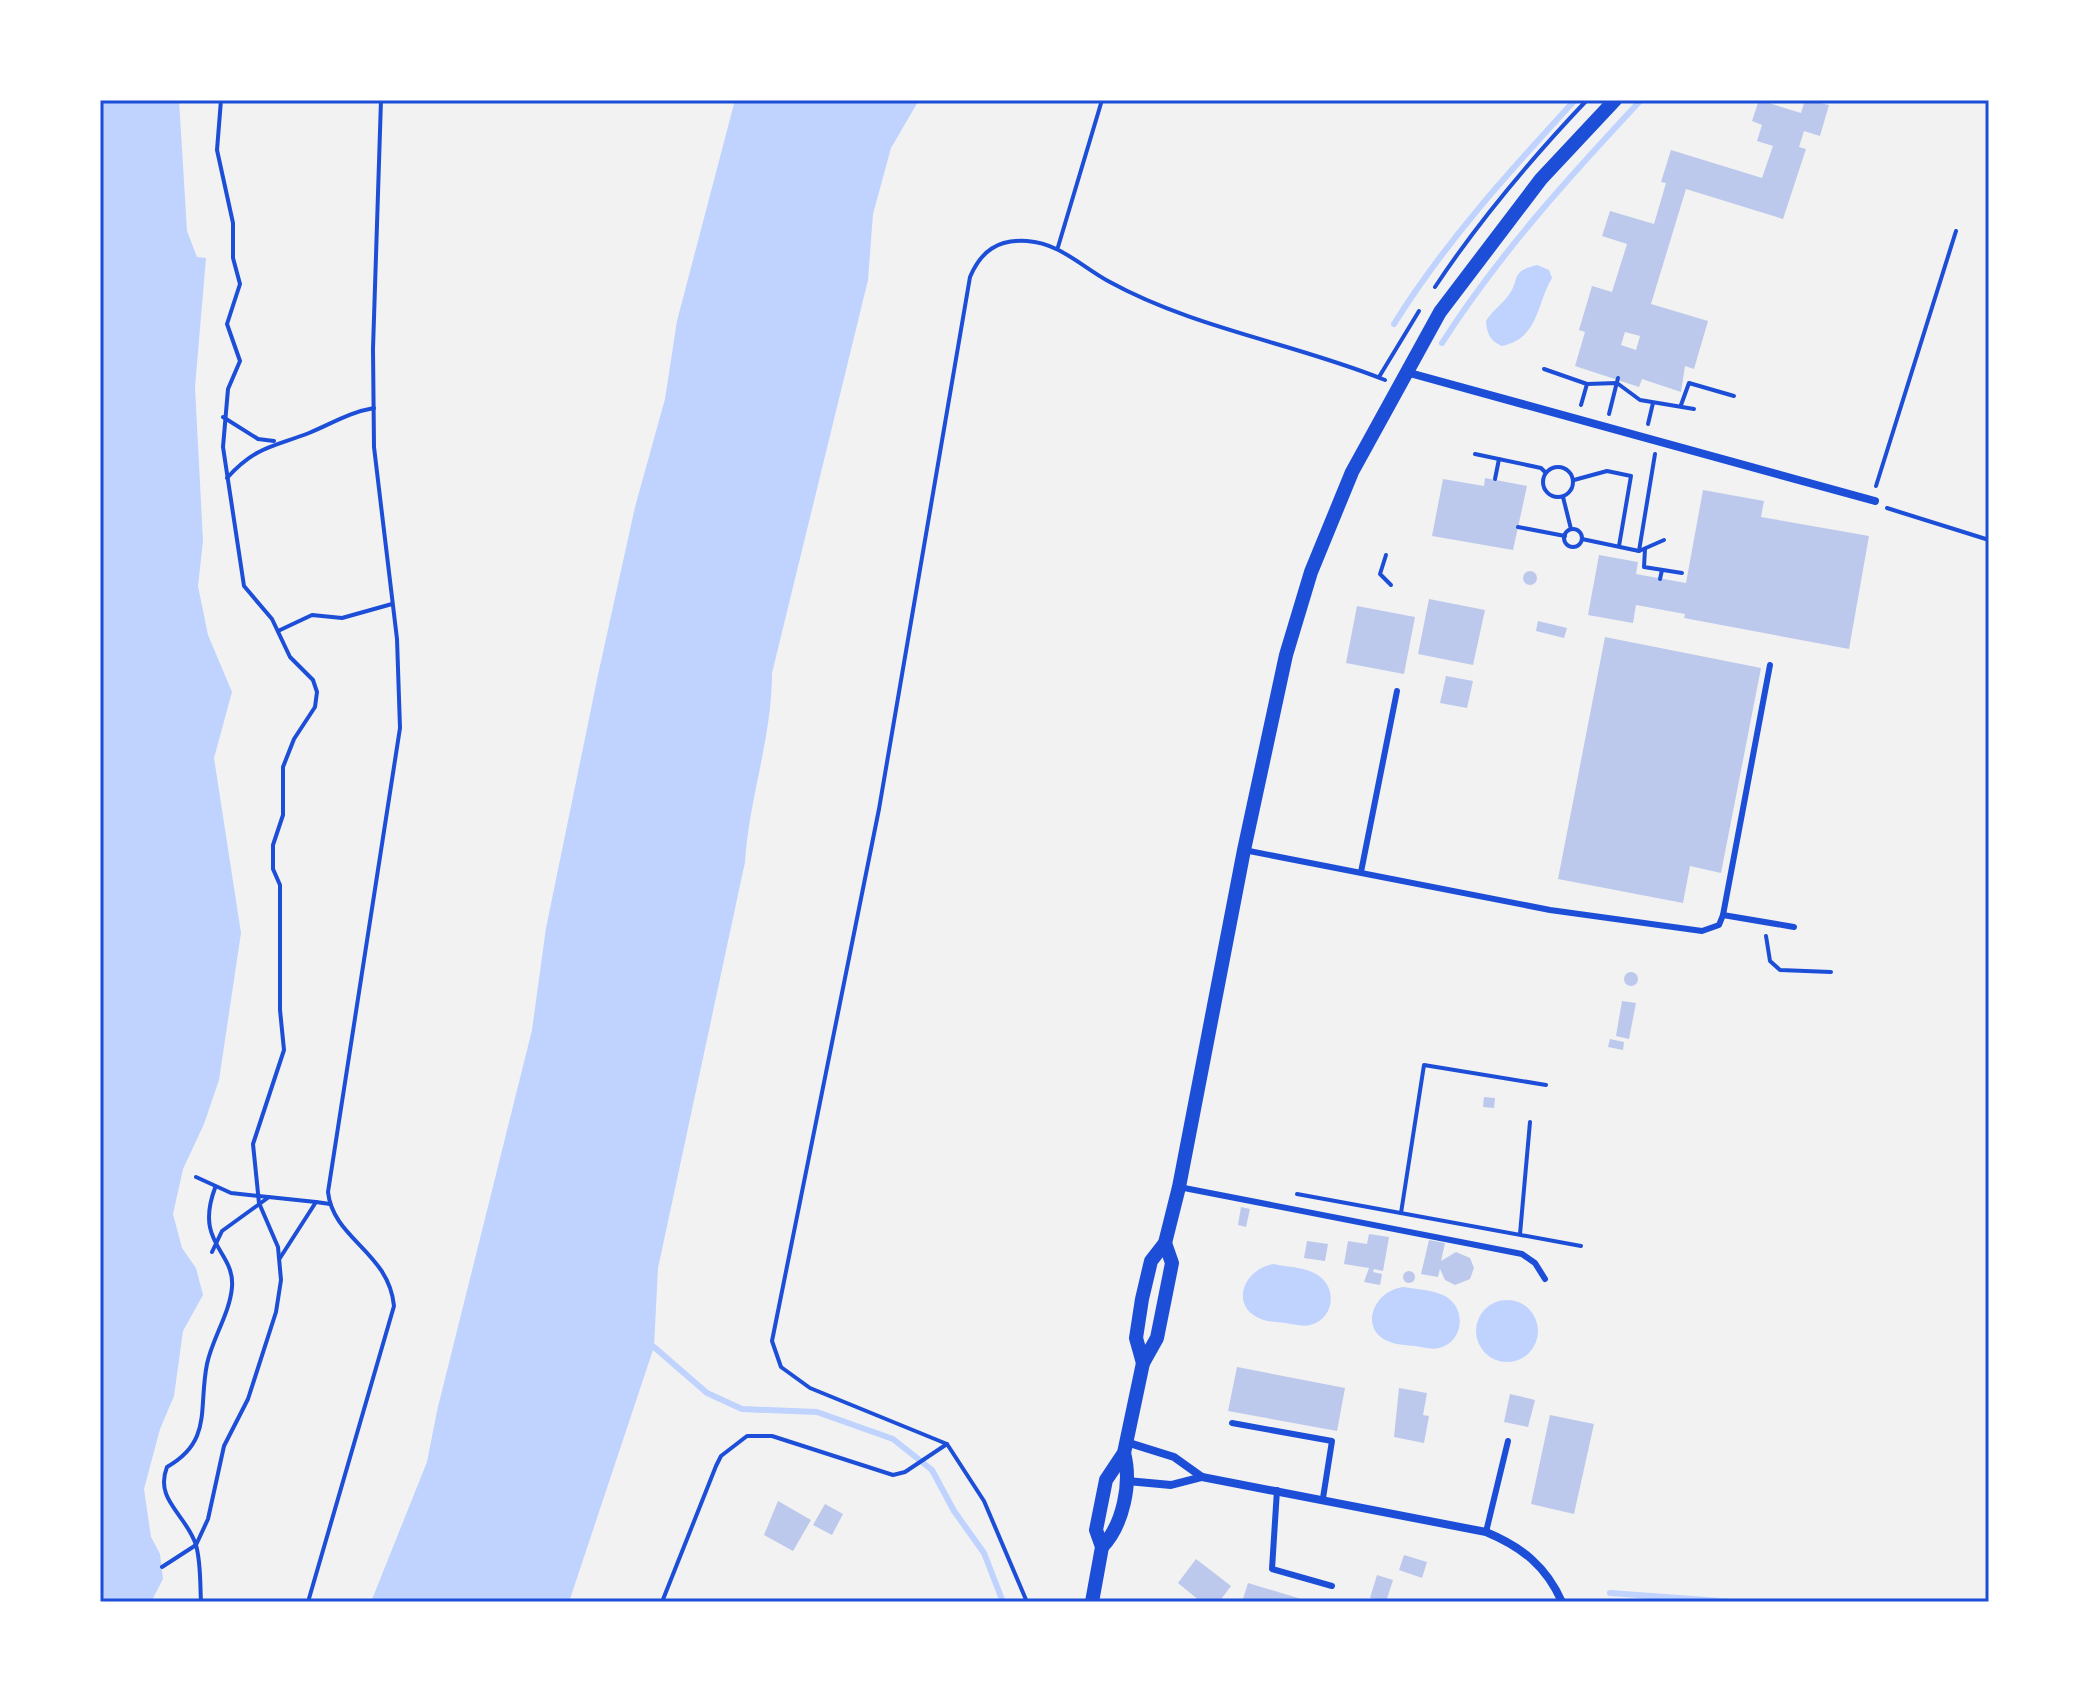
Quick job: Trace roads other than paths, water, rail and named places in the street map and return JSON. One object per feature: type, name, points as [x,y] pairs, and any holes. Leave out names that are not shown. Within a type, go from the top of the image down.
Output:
[{"type":"street","points":[[1143,1363],[1136,1338],[1142,1299],[1151,1261],[1165,1243],[1179,1187],[1244,850],[1286,655],[1311,572],[1348,482],[1401,379],[1440,312],[1480,254],[1541,179],[1615,100]]},
{"type":"street","points":[[1401,379],[1606,426],[1874,501]]},
{"type":"street","points":[[1092,1602],[1102,1547],[1096,1530],[1106,1480],[1125,1448],[1143,1363],[1157,1338],[1172,1263],[1165,1243]]},
{"type":"street","points":[[1125,1448],[1174,1457],[1202,1477]]},
{"type":"street","points":[[1102,1547],[1116,1532],[1129,1471],[1125,1448]]},
{"type":"street","points":[[1127,1481],[1171,1485],[1202,1477],[1486,1532],[1512,1543],[1535,1560],[1554,1584],[1562,1602]]},
{"type":"lane","points":[[1244,850],[1550,910],[1702,931],[1719,925],[1723,915],[1770,665]]},
{"type":"lane","points":[[1361,872],[1397,691]]},
{"type":"lane","points":[[1723,915],[1794,927]]},
{"type":"lane","points":[[1179,1187],[1522,1254],[1535,1263],[1545,1279]]},
{"type":"lane","points":[[1232,1423],[1332,1441],[1323,1498]]},
{"type":"lane","points":[[1486,1532],[1508,1441]]},
{"type":"lane","points":[[1277,1490],[1272,1569],[1332,1586]]},
{"type":"water","points":[[100,100],[179,100],[187,231],[197,257],[206,258],[195,387],[203,541],[198,586],[208,635],[232,692],[214,758],[241,933],[219,1080],[204,1124],[183,1169],[173,1214],[182,1248],[196,1268],[203,1295],[183,1331],[174,1396],[160,1429],[144,1489],[151,1537],[160,1554],[163,1579],[151,1602],[100,1602]]},
{"type":"water","points":[[735,100],[919,100],[891,148],[873,214],[868,280],[772,673],[768,721],[745,862],[658,1268],[654,1347],[569,1602],[371,1602],[427,1462],[532,1030],[546,928],[598,675],[635,507],[665,399],[677,321]]},
{"type":"water","points":[[1537,265],[1549,270],[1552,278],[1535,319],[1523,336],[1502,346],[1490,336],[1486,321],[1508,296],[1519,273]]},
{"type":"water","points":[[1274,1264],[1306,1270],[1323,1279],[1328,1286],[1331,1302],[1325,1316],[1318,1322],[1304,1326],[1267,1321],[1251,1313],[1245,1306],[1244,1288],[1254,1273]]},
{"type":"water","points":[[1403,1287],[1435,1292],[1452,1301],[1457,1308],[1460,1324],[1454,1339],[1447,1345],[1433,1349],[1396,1344],[1380,1336],[1372,1320],[1377,1303],[1393,1290]]},
{"type":"water","points":[[1507,1300],[1529,1309],[1538,1331],[1529,1353],[1507,1362],[1485,1353],[1476,1331],[1485,1309]]},
{"type":"waterway","points":[[1394,324],[1457,236],[1575,100]]},
{"type":"waterway","points":[[1442,343],[1511,247],[1641,100]]},
{"type":"waterway","points":[[647,1345],[654,1347],[707,1393],[742,1409],[817,1412],[893,1439],[932,1470],[954,1511],[984,1553],[1003,1602]]},
{"type":"waterway","points":[[1610,1593],[1734,1602]]}]
